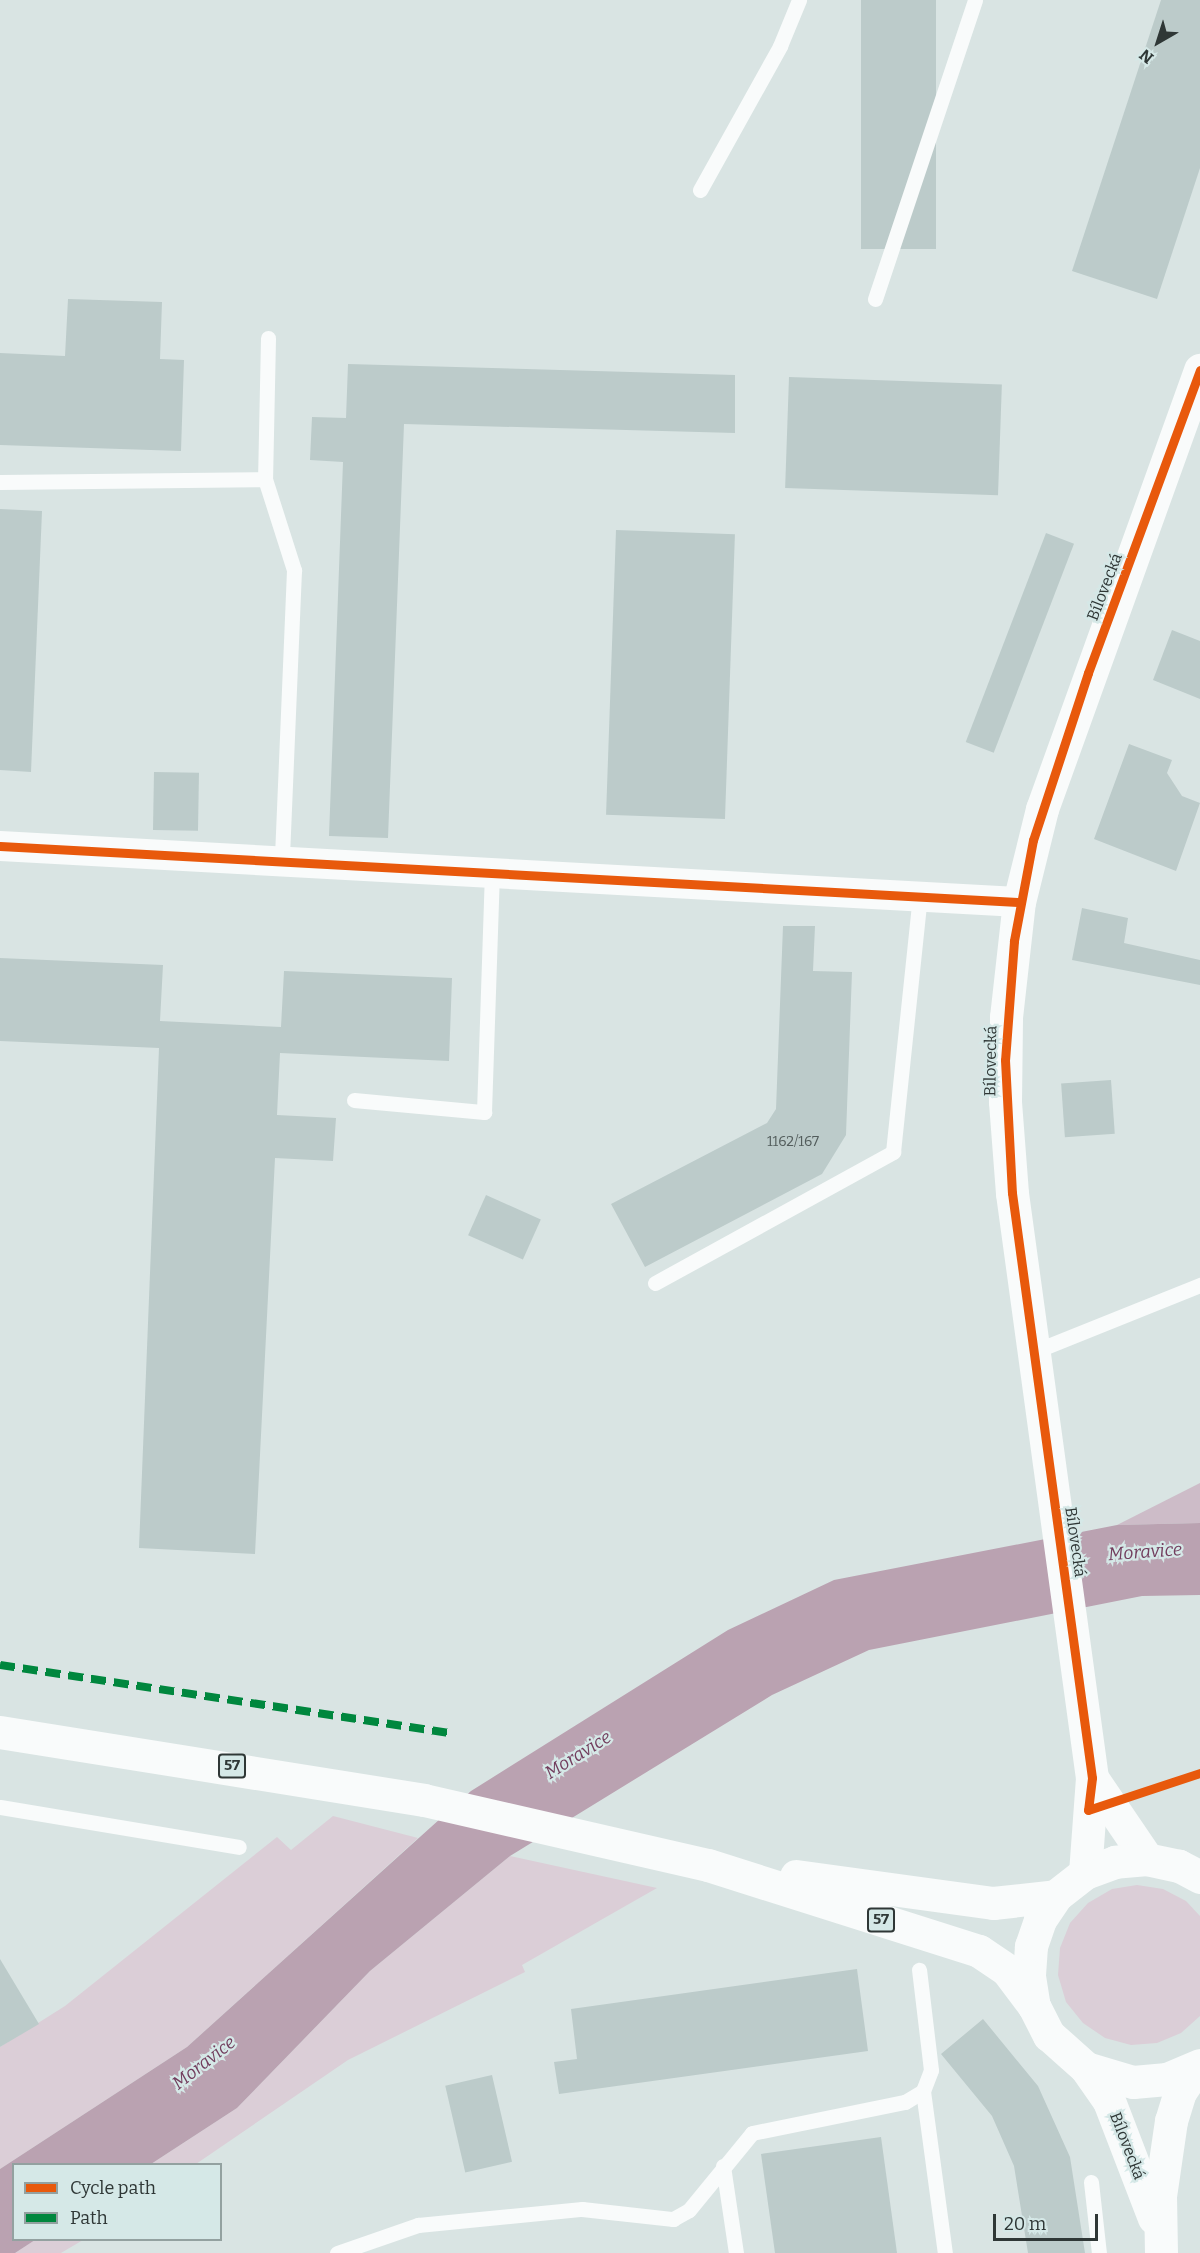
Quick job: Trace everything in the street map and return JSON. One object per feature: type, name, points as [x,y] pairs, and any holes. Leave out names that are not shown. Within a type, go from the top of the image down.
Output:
[{"type":"main road","name":"Bílovecká","points":[[1092,1778],[1035,1366],[1005,1101],[1006,1017],[1019,902],[1060,754],[1200,370]]},
{"type":"main road","name":"57","points":[[0,1732],[361,1789],[708,1864],[993,1903],[1056,1896]]},
{"type":"main road","points":[[1092,1778],[1147,1859]]},
{"type":"main road","points":[[1085,1873],[1092,1778]]},
{"type":"main road","name":"Bílovecká","points":[[1159,2241],[1113,2109],[1086,2068],[1060,2048],[1034,2006],[1029,1976],[1031,1946],[1040,1920],[1056,1896],[1085,1873],[1115,1862],[1147,1859],[1179,1866],[1200,1877]]},
{"type":"main road","name":"57","points":[[708,1864],[979,1951],[1007,1970],[1034,2006]]},
{"type":"main road","name":"Bílovecká","points":[[1086,2068],[1133,2082],[1167,2079],[1199,2066]]},
{"type":"main road","name":"Bílovecká","points":[[1159,2241],[1171,2121],[1180,2092],[1199,2066]]},
{"type":"street","points":[[0,846],[1019,902]]},
{"type":"lane","points":[[700,190],[780,46],[800,0]]},
{"type":"lane","points":[[875,299],[975,0]]},
{"type":"lane","points":[[268,338],[265,479],[294,570],[282,862]]},
{"type":"lane","points":[[0,482],[265,479]]},
{"type":"lane","points":[[354,1100],[484,1112],[492,873]]},
{"type":"lane","points":[[655,1283],[893,1152],[920,897]]},
{"type":"lane","points":[[1035,1366],[1200,1285]]},
{"type":"lane","points":[[0,1807],[239,1847]]},
{"type":"lane","points":[[919,1970],[931,2070],[923,2091],[945,2253]]},
{"type":"lane","points":[[337,2253],[418,2225],[582,2209],[674,2219],[689,2210],[741,2142],[767,2127],[905,2102],[923,2091]]},
{"type":"lane","points":[[723,2166],[736,2253]]},
{"type":"lane","points":[[1091,2182],[1099,2253]]},
{"type":"shaded area","points":[[1200,1483],[1200,1523],[1117,1525]]},
{"type":"shaded area","points":[[333,1816],[418,1838],[187,2047],[0,2169],[0,2047],[65,2006],[277,1837],[291,1850]]},
{"type":"shaded area","points":[[510,1856],[657,1888],[522,1965],[525,1972],[348,2060],[197,2163],[153,2163],[237,2108],[370,1971]]},
{"type":"shaded area","points":[[1137,1885],[1163,1889],[1186,1901],[1200,1916],[1200,2016],[1181,2033],[1157,2043],[1131,2045],[1105,2038],[1083,2023],[1066,2002],[1058,1975],[1060,1948],[1070,1923],[1088,1903],[1112,1889]]},
{"type":"shaded area","points":[[33,2241],[81,2241],[61,2253],[15,2253]]},
{"type":"water","name":"Moravice","points":[[1200,1523],[1200,1595],[1142,1596],[869,1650],[772,1695],[510,1856],[370,1971],[237,2108],[153,2163],[12,2163],[12,2241],[33,2241],[15,2253],[0,2253],[0,2169],[187,2047],[471,1791],[728,1630],[834,1580],[1117,1525]]},
{"type":"building","points":[[861,0],[936,0],[936,249],[861,249]]},
{"type":"building","points":[[1161,0],[1200,0],[1200,168],[1157,299],[1072,271]]},
{"type":"building","points":[[68,299],[162,302],[160,359],[184,360],[181,451],[0,445],[0,353],[65,356]]},
{"type":"building","points":[[348,364],[735,375],[735,433],[404,424],[388,838],[329,836],[343,462],[310,460],[312,417],[346,418]]},
{"type":"building","points":[[789,377],[1002,384],[998,495],[785,488]]},
{"type":"building","points":[[0,509],[42,511],[31,772],[0,770]]},
{"type":"building","points":[[616,530],[735,534],[725,819],[606,815]]},
{"type":"building","points":[[1046,533],[1074,544],[994,753],[966,742]]},
{"type":"building","points":[[1172,630],[1200,641],[1200,699],[1153,680]]},
{"type":"building","points":[[1129,744],[1172,760],[1167,773],[1182,796],[1200,803],[1176,871],[1094,839]]},
{"type":"building","points":[[154,772],[199,773],[198,831],[153,830]]},
{"type":"building","points":[[1082,908],[1128,918],[1124,943],[1200,960],[1200,985],[1072,960]]},
{"type":"building","points":[[783,926],[815,926],[813,971],[852,972],[846,1135],[822,1174],[645,1267],[611,1204],[767,1123],[776,1109]]},
{"type":"building","points":[[0,958],[163,965],[160,1021],[281,1027],[284,971],[452,978],[449,1061],[280,1053],[277,1115],[336,1118],[333,1161],[275,1158],[255,1554],[139,1548],[159,1048],[0,1041]]},
{"type":"building","points":[[1111,1080],[1115,1134],[1065,1137],[1061,1083]]},
{"type":"building","points":[[486,1195],[541,1219],[523,1260],[468,1235]]},
{"type":"building","points":[[0,1959],[39,2024],[0,2047]]},
{"type":"building","points":[[857,1969],[868,2051],[559,2094],[554,2062],[577,2059],[571,2009]]},
{"type":"building","points":[[983,2019],[1038,2086],[1070,2157],[1085,2253],[1028,2253],[1014,2166],[992,2116],[941,2054]]},
{"type":"building","points":[[492,2075],[512,2162],[465,2173],[445,2086]]},
{"type":"building","points":[[881,2137],[897,2253],[775,2253],[761,2154]]},
{"type":"marked path","points":[[0,1665],[451,1733]]},
{"type":"cycle path","points":[[1200,370],[1088,673],[1033,840],[1014,941],[1005,1060],[1012,1193],[1092,1778],[1088,1810],[1200,1773]]},
{"type":"cycle path","points":[[0,846],[1019,902]]}]
